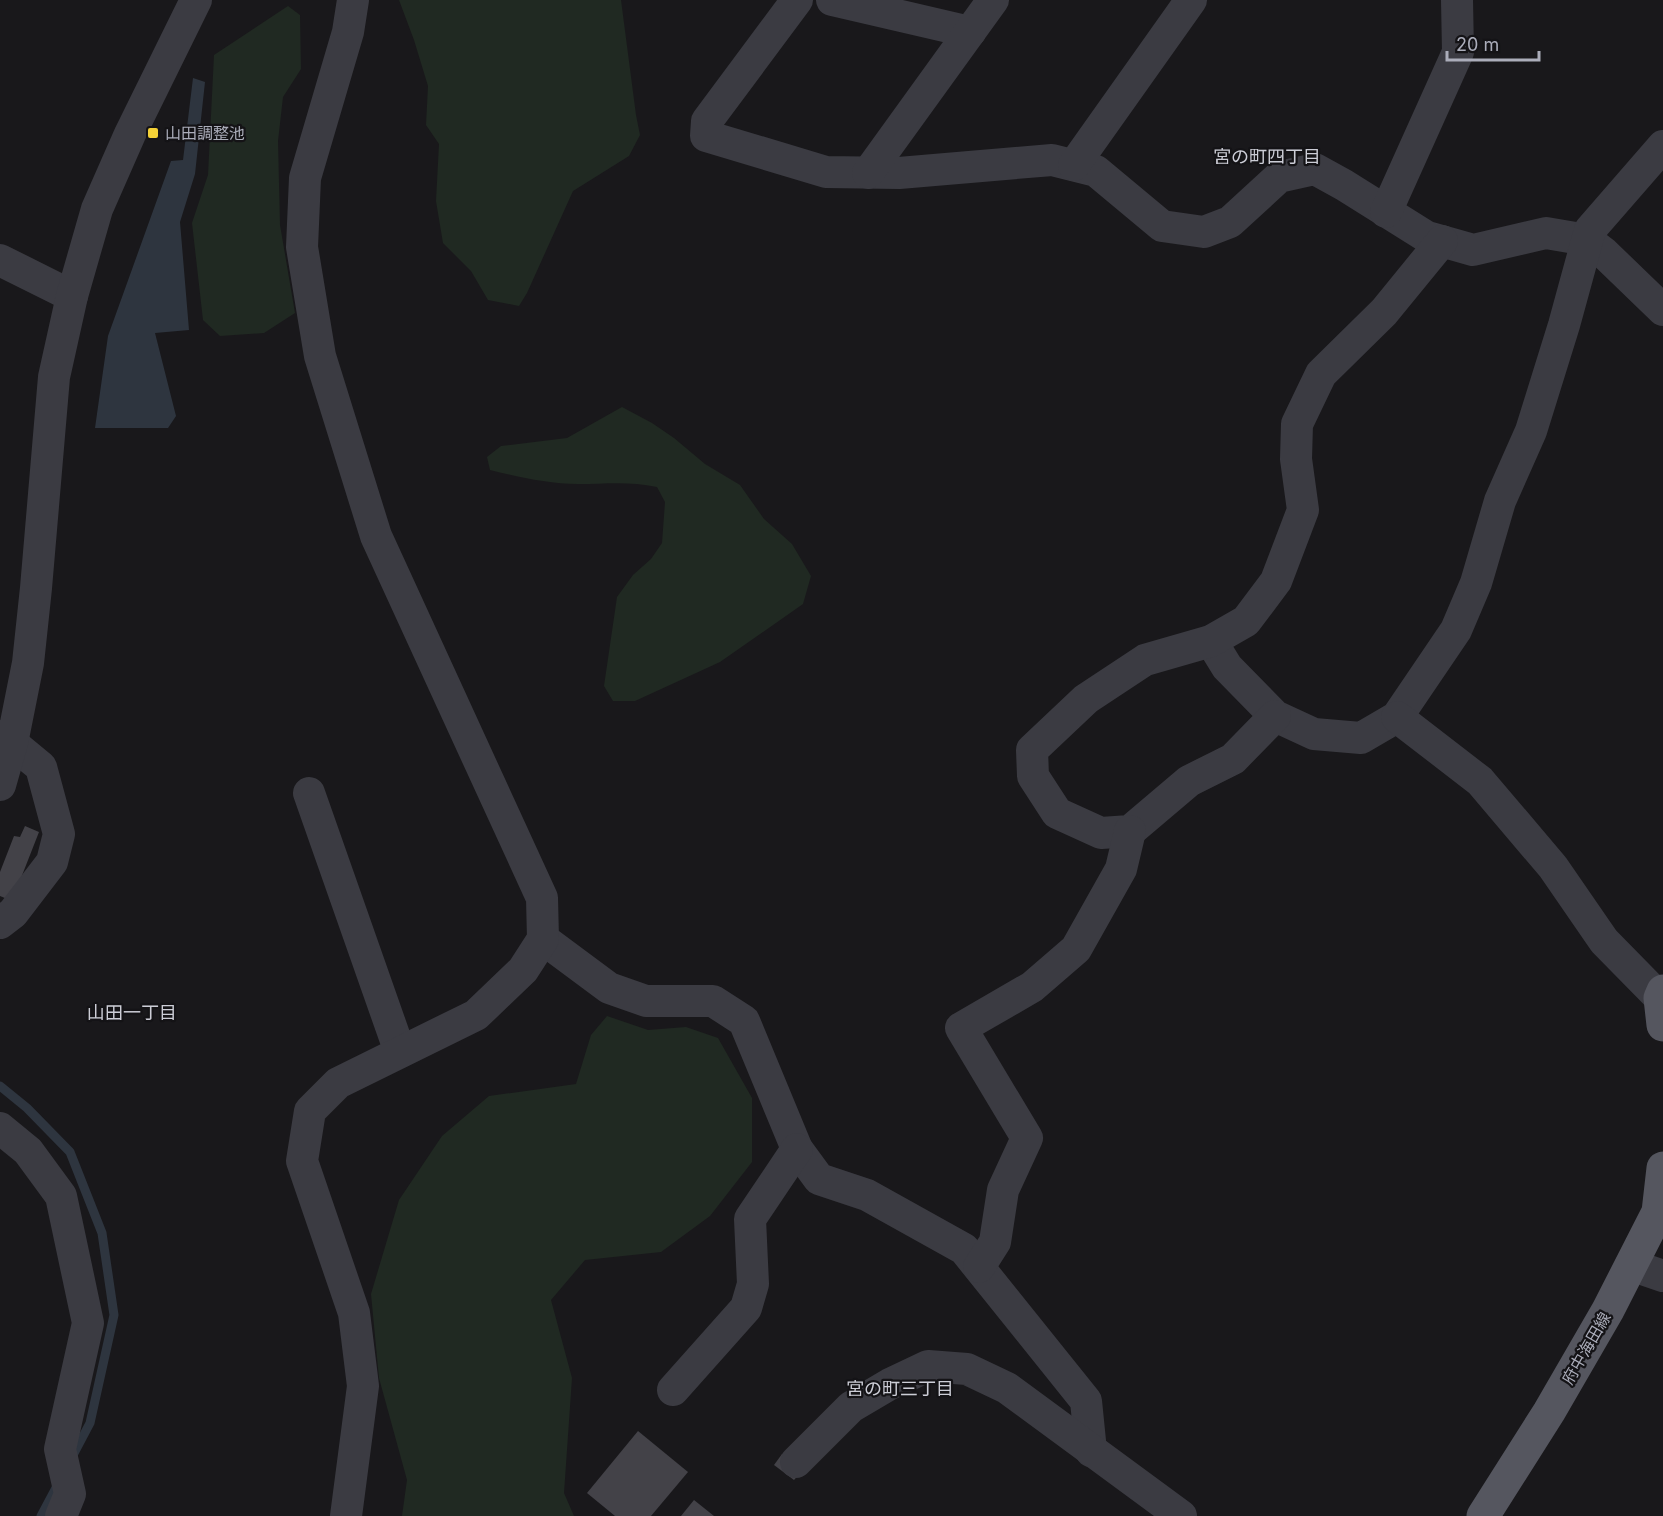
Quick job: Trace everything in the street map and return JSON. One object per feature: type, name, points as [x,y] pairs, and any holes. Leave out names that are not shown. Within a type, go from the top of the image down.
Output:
[{"type":"main road","name":"府中海田線","points":[[1483,1516],[1549,1412],[1608,1310],[1658,1212],[1663,1168]]},
{"type":"street","points":[[0,785],[6,740],[28,663],[54,377],[72,296],[97,209],[130,134],[196,0]]},
{"type":"street","points":[[346,1516],[363,1386],[354,1313],[302,1161],[310,1111],[338,1083],[476,1015],[523,969],[543,939],[542,898],[376,536],[320,356],[302,247],[305,178],[348,32],[353,0]]},
{"type":"street","points":[[797,0],[707,121],[706,136],[826,172],[899,173],[1052,159],[1096,171],[1162,226],[1204,232],[1230,222],[1279,177],[1315,169],[1344,184],[1427,237],[1473,250],[1546,233],[1587,240],[1604,253],[1663,310]]},
{"type":"street","points":[[832,0],[970,32]]},
{"type":"street","points":[[868,173],[993,0]]},
{"type":"street","points":[[1074,165],[1191,0]]},
{"type":"street","points":[[1386,212],[1458,52],[1457,0]]},
{"type":"street","points":[[1211,641],[1227,667],[1275,716],[1314,734],[1361,738],[1398,717],[1456,630],[1476,583],[1500,501],[1531,431],[1564,325],[1590,230],[1663,146]]},
{"type":"street","points":[[1275,716],[1233,759],[1189,781],[1130,831],[1101,833],[1058,813],[1033,776],[1032,750],[1086,699],[1145,660],[1211,641],[1246,621],[1276,581],[1303,510],[1296,459],[1296,424],[1321,374],[1384,312],[1442,241]]},
{"type":"street","points":[[0,260],[72,296]]},
{"type":"street","points":[[1398,717],[1480,781],[1553,867],[1604,941],[1662,1005]]},
{"type":"street","points":[[0,922],[13,913],[52,862],[59,834],[41,767],[6,740]]},
{"type":"street","points":[[309,793],[400,1052]]},
{"type":"street","points":[[979,1267],[995,1242],[1003,1190],[1027,1138],[961,1028],[1032,987],[1076,949],[1121,869],[1130,831]]},
{"type":"street","points":[[543,939],[609,988],[646,1001],[713,1001],[744,1022],[797,1149],[819,1179],[867,1195],[964,1249],[1086,1401],[1091,1451]]},
{"type":"street","points":[[0,1128],[28,1151],[61,1196],[87,1323],[60,1449],[70,1494],[61,1516]]},
{"type":"street","points":[[673,1390],[746,1308],[753,1284],[750,1219],[797,1149]]},
{"type":"street","points":[[1630,1266],[1663,1276]]},
{"type":"street","points":[[796,1462],[851,1407],[890,1384],[928,1366],[967,1370],[1006,1388],[1181,1516]]},
{"type":"shaded area","points":[[399,0],[621,0],[640,135],[629,156],[573,191],[519,306],[488,300],[471,271],[443,243],[436,201],[439,144],[426,125],[428,86]]},
{"type":"shaded area","points":[[288,6],[300,15],[301,69],[283,97],[278,141],[280,225],[295,313],[264,333],[220,336],[203,320],[192,223],[208,175],[214,55]]},
{"type":"shaded area","points":[[193,78],[205,82],[195,174],[180,222],[189,330],[155,333],[176,416],[168,428],[95,428],[108,336],[171,161],[183,160]]},
{"type":"shaded area","points":[[622,407],[652,423],[705,464],[740,485],[764,519],[792,544],[811,576],[803,604],[720,662],[635,701],[613,701],[604,686],[617,597],[662,543],[665,502],[657,487],[627,483],[567,484],[534,480],[490,470],[487,457],[501,446],[567,438]]},
{"type":"shaded area","points":[[607,1016],[648,1030],[686,1027],[718,1038],[752,1098],[752,1162],[710,1216],[661,1252],[585,1260],[551,1300],[572,1378],[564,1493],[574,1516],[402,1516],[407,1480],[379,1378],[371,1294],[399,1200],[442,1136],[489,1096],[576,1084],[591,1035]]},
{"type":"building","points":[[25,826],[39,832],[12,901],[0,896],[0,872],[14,836],[20,837]]},
{"type":"building","points":[[638,1431],[688,1472],[651,1516],[615,1516],[587,1493]]},
{"type":"building","points":[[782,1454],[802,1471],[794,1480],[774,1465]]},
{"type":"building","points":[[694,1500],[714,1516],[681,1516]]},
{"type":"waterway","points":[[0,1086],[27,1108],[70,1152],[102,1233],[114,1315],[90,1423],[71,1459]]},
{"type":"waterway","points":[[41,1516],[58,1484]]},
{"type":"place","name":"山田調整池","points":[[153,133]]},
{"type":"district","name":"宮の町四丁目","points":[[1267,156]]},
{"type":"district","name":"山田一丁目","points":[[132,1012]]},
{"type":"district","name":"宮の町三丁目","points":[[900,1388]]}]
